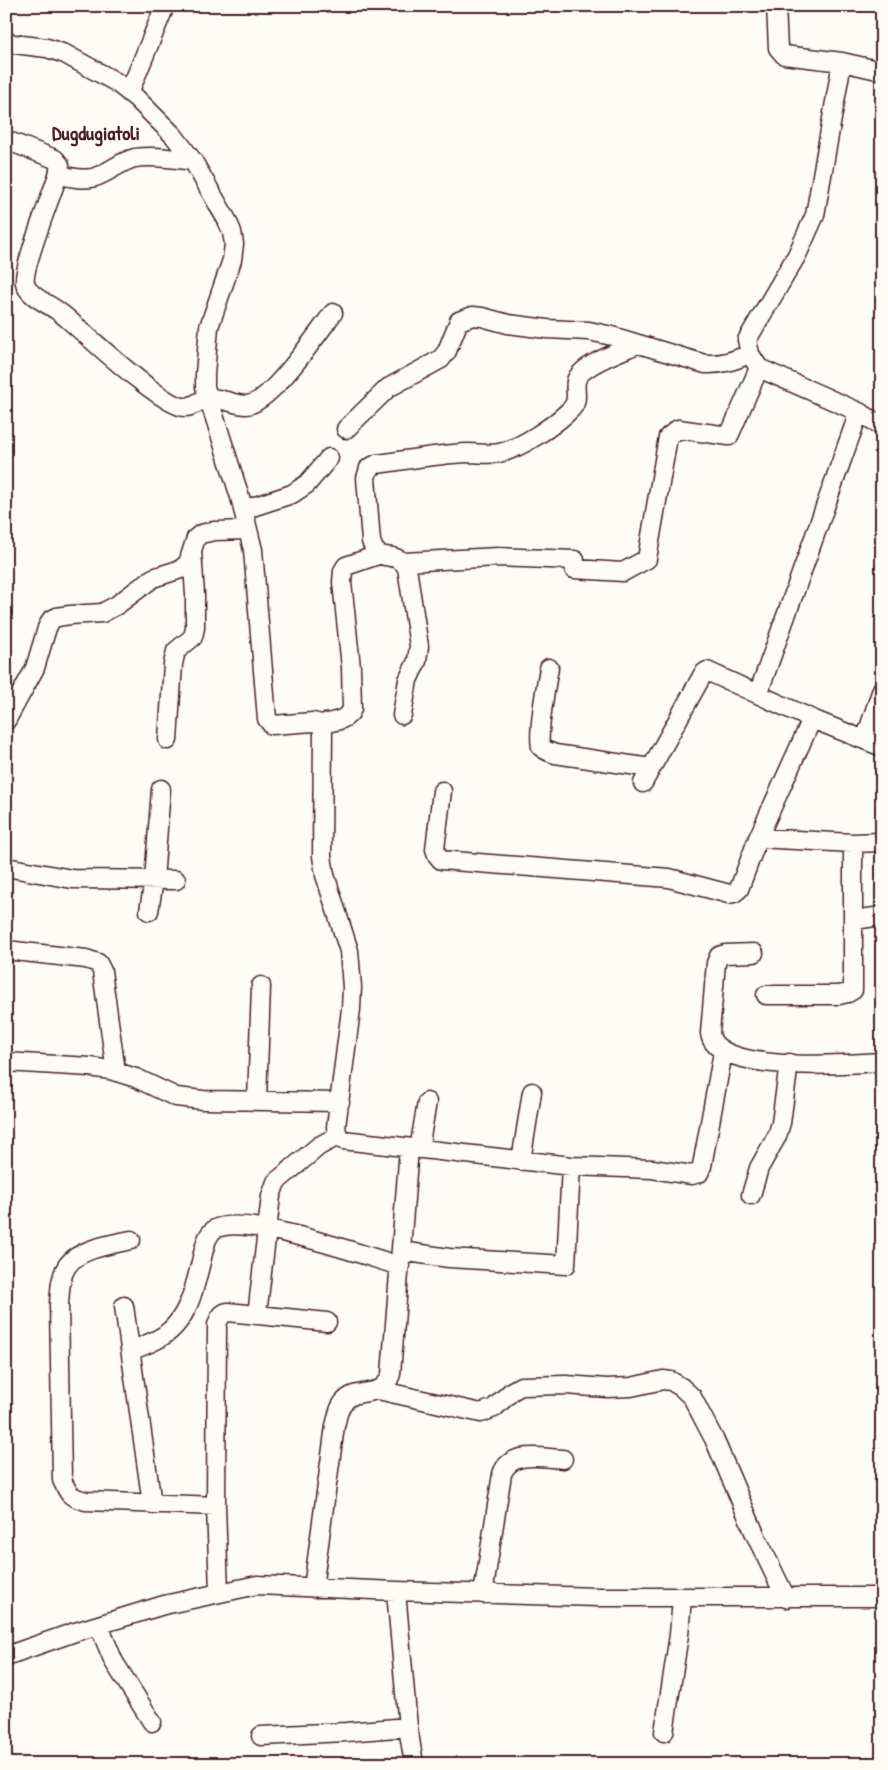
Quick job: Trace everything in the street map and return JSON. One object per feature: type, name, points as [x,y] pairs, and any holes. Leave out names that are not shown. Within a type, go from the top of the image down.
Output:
[{"type":"street","points":[[129,93],[165,6]]},
{"type":"street","points":[[776,6],[778,48],[784,55],[842,62],[882,71]]},
{"type":"street","points":[[6,43],[47,48],[65,54],[116,82],[174,136],[193,161],[227,220],[234,244],[232,260],[209,327],[205,374],[206,387],[242,504],[253,550],[267,719],[272,725],[313,722],[320,724],[344,719],[350,715],[352,709],[343,571],[346,566],[378,555],[398,557],[404,562],[410,577],[419,646],[417,661],[408,680],[402,715]]},
{"type":"street","points":[[404,562],[498,557],[574,564],[623,572],[647,559],[668,437],[678,429],[729,436],[752,354],[758,322],[797,255],[815,215],[842,62]]},
{"type":"street","points":[[6,140],[55,159],[60,165],[33,247],[25,278],[27,287],[40,300],[58,310],[134,375],[174,405],[186,407],[211,403],[246,405],[260,400],[280,381],[333,313]]},
{"type":"street","points":[[58,175],[91,178],[136,158],[193,161]]},
{"type":"street","points":[[346,428],[388,388],[441,359],[447,351],[459,321],[473,316],[508,324],[547,329],[589,331],[705,364],[732,361],[752,354],[882,426]]},
{"type":"street","points":[[378,555],[374,551],[371,542],[366,478],[369,468],[377,464],[468,453],[498,454],[509,450],[538,435],[572,409],[576,401],[576,382],[587,367],[637,344]]},
{"type":"street","points":[[758,694],[859,412]]},
{"type":"street","points":[[242,504],[292,494],[307,484],[329,458]]},
{"type":"street","points":[[6,721],[35,668],[51,620],[64,616],[102,613],[117,605],[153,578],[181,569],[188,563],[196,538],[201,534],[214,531],[248,530]]},
{"type":"street","points":[[168,740],[176,651],[193,636],[196,628],[196,595],[192,549]]},
{"type":"street","points":[[549,668],[539,742],[541,747],[547,752],[555,754],[647,775],[704,672],[707,671],[812,719],[882,747]]},
{"type":"street","points":[[865,740],[882,689]]},
{"type":"street","points":[[442,791],[435,849],[437,856],[441,860],[668,878],[730,894],[739,889],[758,838],[812,719]]},
{"type":"street","points":[[320,724],[323,730],[322,856],[325,875],[349,952],[352,987],[352,1003],[336,1127],[338,1136],[343,1140],[571,1166],[652,1169],[687,1174],[699,1172],[702,1166],[723,1052]]},
{"type":"street","points":[[149,911],[154,880],[161,789]]},
{"type":"street","points":[[758,838],[882,842]]},
{"type":"street","points":[[766,995],[829,995],[851,992],[854,987],[853,842]]},
{"type":"street","points":[[6,867],[72,879],[176,880]]},
{"type":"street","points":[[854,920],[882,916]]},
{"type":"street","points":[[6,950],[86,959],[98,964],[102,971],[116,1072]]},
{"type":"street","points":[[754,953],[725,954],[719,956],[716,963],[710,1033],[713,1043],[723,1052],[755,1062],[842,1064],[882,1062]]},
{"type":"street","points":[[257,1101],[261,986]]},
{"type":"street","points":[[6,1062],[90,1066],[136,1078],[176,1096],[203,1100],[340,1102]]},
{"type":"street","points":[[751,1195],[759,1168],[777,1136],[784,1107],[789,1063]]},
{"type":"street","points":[[521,1161],[532,1092]]},
{"type":"street","points":[[313,1588],[335,1426],[341,1406],[348,1398],[378,1390],[387,1384],[391,1374],[401,1259],[414,1148],[427,1102]]},
{"type":"street","points":[[256,1315],[271,1196],[276,1182],[319,1146],[338,1136]]},
{"type":"street","points":[[131,1350],[162,1337],[178,1322],[188,1306],[206,1242],[211,1232],[215,1229],[233,1225],[267,1228],[401,1259],[449,1258],[566,1266],[571,1166]]},
{"type":"street","points":[[76,1499],[68,1493],[62,1480],[60,1286],[68,1264],[76,1257],[99,1246],[131,1240]]},
{"type":"street","points":[[124,1306],[152,1504]]},
{"type":"street","points":[[219,1592],[216,1506],[217,1325],[225,1313],[327,1322]]},
{"type":"street","points":[[378,1390],[481,1413],[494,1408],[512,1391],[521,1386],[631,1387],[662,1380],[671,1381],[692,1397],[786,1598]]},
{"type":"street","points":[[484,1594],[504,1467],[519,1458],[563,1459]]},
{"type":"street","points":[[55,1496],[59,1499],[86,1501],[216,1506]]},
{"type":"street","points":[[6,1656],[164,1605],[257,1585],[396,1592],[682,1598],[882,1597]]},
{"type":"street","points":[[396,1592],[408,1727],[414,1764]]},
{"type":"street","points":[[664,1732],[679,1635],[682,1598]]},
{"type":"street","points":[[98,1626],[114,1662],[152,1722]]},
{"type":"street","points":[[261,1736],[408,1727]]},
{"type":"district","name":"Dugdugiatoli","points":[[96,133]]}]
